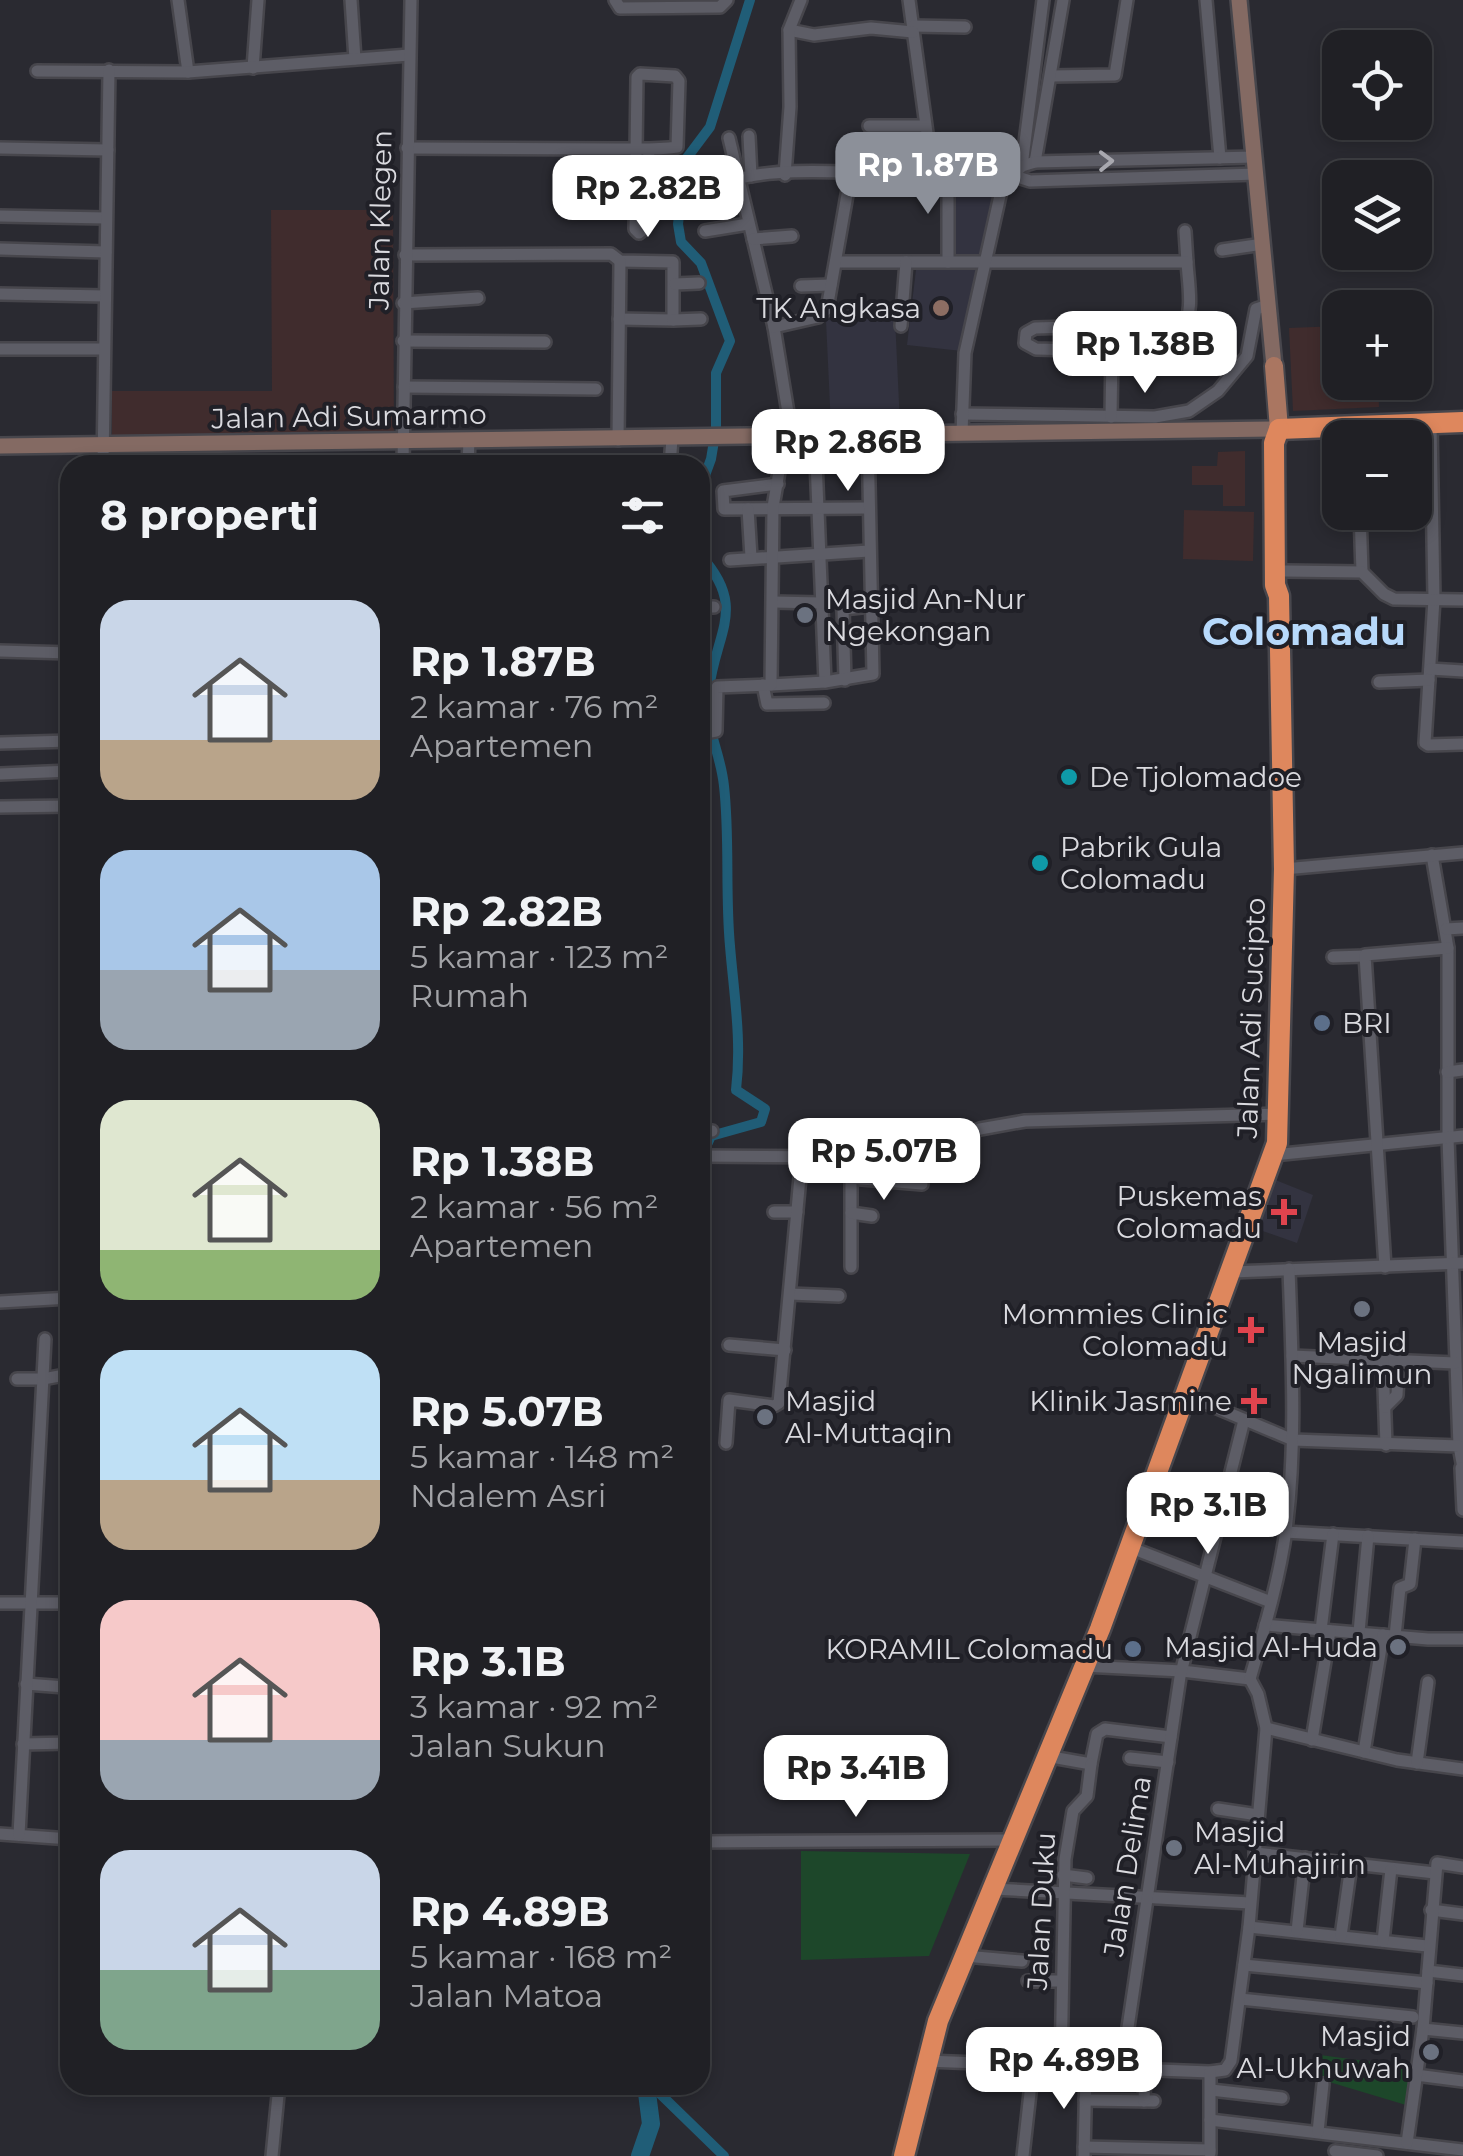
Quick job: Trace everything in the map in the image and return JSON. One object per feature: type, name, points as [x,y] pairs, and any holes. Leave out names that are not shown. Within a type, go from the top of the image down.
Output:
[{"type":"highway","points":[[1432,424],[1463,422]]},
{"type":"highway","points":[[1279,429],[1322,431]]},
{"type":"highway","name":"Jalan Adi Sucipto","points":[[1279,429],[1284,443],[1285,585],[1279,596]]},
{"type":"highway","name":"Jalan Adi Sucipto","points":[[904,2156],[926,2060],[1130,1548],[1273,1155],[1279,1114],[1284,869],[1279,596],[1275,585],[1274,443],[1279,429]]},
{"type":"main road","points":[[1238,0],[1274,366]]},
{"type":"main road","name":"Jalan Adi Sucipto","points":[[1274,366],[1279,429]]},
{"type":"main road","name":"Jalan Adi Sumarmo","points":[[0,446],[1279,429]]},
{"type":"street","points":[[178,0],[188,72]]},
{"type":"street","points":[[253,68],[258,0]]},
{"type":"street","points":[[351,0],[355,59]]},
{"type":"street","name":"Jalan Klegen","points":[[403,455],[411,0]]},
{"type":"street","points":[[616,0],[620,8],[720,7],[727,0]]},
{"type":"street","points":[[785,174],[790,107],[789,30],[800,0]]},
{"type":"street","points":[[909,0],[932,170]]},
{"type":"street","points":[[1019,169],[1043,0]]},
{"type":"street","points":[[962,433],[965,353],[985,263],[1051,76],[1063,0]]},
{"type":"street","points":[[1051,76],[1115,75],[1127,0]]},
{"type":"street","points":[[1206,0],[1220,158]]},
{"type":"street","points":[[789,30],[814,35],[872,28],[965,26]]},
{"type":"street","points":[[37,71],[188,72],[408,55]]},
{"type":"street","points":[[102,455],[109,70]]},
{"type":"street","points":[[407,148],[643,149],[674,148],[678,144],[679,80],[675,76],[637,77],[643,149],[645,228],[638,233],[635,228],[643,149]]},
{"type":"street","points":[[869,126],[926,126]]},
{"type":"street","points":[[749,136],[744,178],[748,224],[774,327],[788,437],[773,507],[774,602],[766,704],[824,704]]},
{"type":"street","points":[[729,138],[744,178]]},
{"type":"street","points":[[0,148],[108,150]]},
{"type":"street","points":[[744,178],[1255,157]]},
{"type":"street","points":[[1019,169],[1030,181],[1258,174]]},
{"type":"street","points":[[948,171],[948,262]]},
{"type":"street","points":[[774,327],[822,314],[836,262],[851,172]]},
{"type":"street","points":[[0,216],[106,218]]},
{"type":"street","points":[[705,231],[748,224]]},
{"type":"street","points":[[1185,231],[1189,312],[1185,324],[1182,332],[1162,348],[1036,349],[1027,346],[1025,338],[1035,328],[1185,324]]},
{"type":"street","points":[[752,240],[792,236]]},
{"type":"street","points":[[1222,250],[1264,244]]},
{"type":"street","points":[[0,250],[106,252]]},
{"type":"street","points":[[406,254],[611,254],[620,260],[673,262],[673,320]]},
{"type":"street","points":[[618,440],[620,260]]},
{"type":"street","points":[[836,262],[1187,262]]},
{"type":"street","points":[[901,326],[906,262]]},
{"type":"street","points":[[675,284],[699,284]]},
{"type":"street","points":[[801,286],[831,285]]},
{"type":"street","points":[[0,294],[105,296]]},
{"type":"street","points":[[403,303],[478,298]]},
{"type":"street","points":[[962,414],[1111,417],[1165,416],[1189,410],[1226,384],[1247,356],[1256,309],[1268,305]]},
{"type":"street","points":[[619,319],[701,319]]},
{"type":"street","points":[[403,341],[544,342]]},
{"type":"street","points":[[0,349],[103,349]]},
{"type":"street","points":[[1111,417],[1112,350]]},
{"type":"street","points":[[404,387],[596,389]]},
{"type":"street","points":[[815,436],[825,682]]},
{"type":"street","points":[[710,716],[718,687],[825,682],[874,674],[868,436]]},
{"type":"street","points":[[671,455],[672,439]]},
{"type":"street","points":[[468,440],[468,455]]},
{"type":"street","points":[[778,484],[724,491],[726,510],[869,508]]},
{"type":"street","points":[[748,509],[751,557]]},
{"type":"street","points":[[1432,512],[1434,599],[1426,744],[1463,744]]},
{"type":"street","points":[[1361,530],[1362,572]]},
{"type":"street","points":[[730,560],[869,552]]},
{"type":"street","points":[[1284,572],[1362,572],[1388,597],[1463,600]]},
{"type":"street","points":[[774,602],[820,603]]},
{"type":"street","points":[[845,680],[843,609],[871,606]]},
{"type":"street","points":[[710,608],[714,608]]},
{"type":"street","points":[[0,651],[60,653]]},
{"type":"street","points":[[1379,682],[1463,671]]},
{"type":"street","points":[[0,744],[60,742]]},
{"type":"street","points":[[0,774],[60,772]]},
{"type":"street","points":[[0,807],[60,806]]},
{"type":"street","points":[[1284,869],[1463,853]]},
{"type":"street","points":[[1432,856],[1448,948],[1448,1138],[1458,1263],[1455,1363],[1463,1510]]},
{"type":"street","points":[[1446,929],[1463,928]]},
{"type":"street","points":[[1333,957],[1448,948]]},
{"type":"street","points":[[1365,956],[1385,1266]]},
{"type":"street","points":[[1447,1072],[1463,1070]]},
{"type":"street","points":[[710,1156],[916,1153],[980,1129],[1025,1121],[1279,1114]]},
{"type":"street","points":[[1273,1155],[1463,1136]]},
{"type":"street","points":[[726,1443],[730,1400],[774,1406],[779,1403],[802,1156]]},
{"type":"street","points":[[851,1156],[851,1268]]},
{"type":"street","points":[[850,1178],[922,1184]]},
{"type":"street","points":[[774,1212],[797,1212]]},
{"type":"street","points":[[851,1213],[872,1216]]},
{"type":"street","points":[[1232,1272],[1458,1263]]},
{"type":"street","points":[[926,2060],[1210,2072],[1225,2070],[1231,2061],[1249,1927],[1266,1728],[1250,1679],[1286,1532],[1292,1440],[1289,1269]]},
{"type":"street","points":[[790,1294],[839,1296]]},
{"type":"street","points":[[0,1302],[60,1299]]},
{"type":"street","points":[[19,1835],[45,1339]]},
{"type":"street","points":[[729,1346],[785,1350]]},
{"type":"street","points":[[1292,1356],[1455,1363]]},
{"type":"street","points":[[1382,1359],[1386,1445]]},
{"type":"street","points":[[16,1379],[60,1376]]},
{"type":"street","points":[[1384,1407],[1397,1395],[1398,1376]]},
{"type":"street","points":[[1186,1395],[1292,1440],[1459,1446]]},
{"type":"street","name":"Jalan Delima","points":[[1122,2068],[1182,1671],[1244,1420]]},
{"type":"street","points":[[1286,1532],[1463,1542]]},
{"type":"street","points":[[1312,1740],[1332,1534]]},
{"type":"street","points":[[1358,1632],[1368,1536]]},
{"type":"street","points":[[1364,1752],[1400,1588],[1410,1584],[1415,1539]]},
{"type":"street","points":[[1130,1548],[1271,1602]]},
{"type":"street","points":[[0,1603],[60,1603]]},
{"type":"street","points":[[1265,1624],[1463,1639]]},
{"type":"street","points":[[1083,1666],[1250,1679]]},
{"type":"street","points":[[1417,1762],[1428,1682]]},
{"type":"street","points":[[26,1684],[60,1686]]},
{"type":"street","points":[[1266,1728],[1364,1752],[1463,1769]]},
{"type":"street","name":"Jalan Duku","points":[[1060,2067],[1063,1875],[1070,1821],[1076,1805],[1087,1796],[1097,1734],[1105,1729],[1171,1738]]},
{"type":"street","points":[[23,1744],[60,1744]]},
{"type":"street","points":[[1046,1756],[1091,1764]]},
{"type":"street","points":[[1130,1758],[1168,1762]]},
{"type":"street","points":[[1218,1809],[1258,1816]]},
{"type":"street","points":[[0,1834],[60,1838]]},
{"type":"street","points":[[710,1842],[1012,1840]]},
{"type":"street","points":[[1255,1853],[1390,1869],[1463,1867]]},
{"type":"street","points":[[1297,1931],[1305,1858]]},
{"type":"street","points":[[1340,1936],[1351,1864]]},
{"type":"street","points":[[1407,2148],[1436,1868]]},
{"type":"street","points":[[1383,1941],[1390,1869]]},
{"type":"street","points":[[1063,1875],[1087,1878]]},
{"type":"street","points":[[994,1889],[1250,1903]]},
{"type":"street","points":[[1431,1910],[1463,1914]]},
{"type":"street","points":[[1249,1927],[1428,1946]]},
{"type":"street","points":[[965,1956],[1022,1962]]},
{"type":"street","points":[[1244,1964],[1427,1977],[1463,1975]]},
{"type":"street","points":[[1028,1981],[1061,1981]]},
{"type":"street","points":[[1240,1999],[1413,2017]]},
{"type":"street","points":[[1422,2029],[1463,2033]]},
{"type":"street","points":[[1023,2156],[1033,2066]]},
{"type":"street","points":[[1086,2068],[1084,2152],[1210,2153],[1210,2072]]},
{"type":"street","points":[[1085,2100],[1149,2101],[1144,2070]]},
{"type":"street","points":[[1416,2075],[1463,2080]]},
{"type":"street","points":[[1318,2132],[1322,2084]]},
{"type":"street","points":[[1211,2090],[1282,2098]]},
{"type":"street","points":[[272,2156],[279,2095]]},
{"type":"street","points":[[1210,2120],[1318,2132],[1407,2148],[1463,2150]]},
{"type":"street","points":[[1335,2151],[1377,2156]]},
{"type":"shaded area","points":[[951,174],[1002,174],[983,260],[951,260]]},
{"type":"shaded area","points":[[271,210],[393,210],[394,438],[112,439],[112,391],[272,391]]},
{"type":"shaded area","name":"TK Angkasa","points":[[978,269],[962,351],[907,345],[916,270]]},
{"type":"shaded area","points":[[895,318],[900,425],[831,427],[826,320]]},
{"type":"shaded area","points":[[1322,327],[1322,400],[1379,400],[1379,407],[1293,411],[1289,328]]},
{"type":"shaded area","points":[[1245,451],[1245,506],[1223,506],[1223,485],[1192,485],[1192,466],[1217,466],[1218,452]]},
{"type":"shaded area","points":[[1184,510],[1254,512],[1253,561],[1183,559]]},
{"type":"shaded area","name":"Puskemas Colomadu","points":[[1273,1179],[1313,1195],[1297,1243],[1254,1228]]},
{"type":"green space","points":[[801,1851],[970,1854],[929,1956],[801,1960]]},
{"type":"green space","points":[[1320,2055],[1411,2067],[1406,2105],[1316,2078]]},
{"type":"waterway","points":[[710,462],[716,429],[716,373],[730,341],[701,263],[681,242],[678,224],[686,159],[710,127],[750,0]]},
{"type":"waterway","points":[[710,568],[723,590],[726,605],[710,684]]},
{"type":"waterway","points":[[710,728],[726,806],[729,926],[738,1035],[736,1090],[765,1109],[761,1122],[710,1138]]},
{"type":"waterway","points":[[640,2156],[651,2124],[647,2095]]},
{"type":"waterway","points":[[661,2095],[724,2156]]},
{"type":"place","name":"TK Angkasa","points":[[941,308]]},
{"type":"place","name":"Masjid An-Nur Ngekongan","points":[[805,615]]},
{"type":"place","name":"De Tjolomadoe","points":[[1069,777]]},
{"type":"place","name":"Pabrik Gula Colomadu","points":[[1040,863]]},
{"type":"place","name":"BRI","points":[[1322,1023]]},
{"type":"place","name":"Puskemas Colomadu","points":[[1284,1212]]},
{"type":"place","name":"Masjid Ngalimun","points":[[1362,1309]]},
{"type":"place","name":"Mommies Clinic Colomadu","points":[[1251,1330]]},
{"type":"place","name":"Klinik Jasmine","points":[[1254,1401]]},
{"type":"place","name":"Masjid Al-Muttaqin","points":[[765,1417]]},
{"type":"place","name":"Masjid Al-Huda","points":[[1398,1647]]},
{"type":"place","name":"KORAMIL Colomadu","points":[[1133,1649]]},
{"type":"place","name":"Masjid Al-Muhajirin","points":[[1174,1848]]},
{"type":"place","name":"Masjid Al-Ukhuwah","points":[[1431,2052]]},
{"type":"district","name":"Colomadu","points":[[1304,631]]}]
